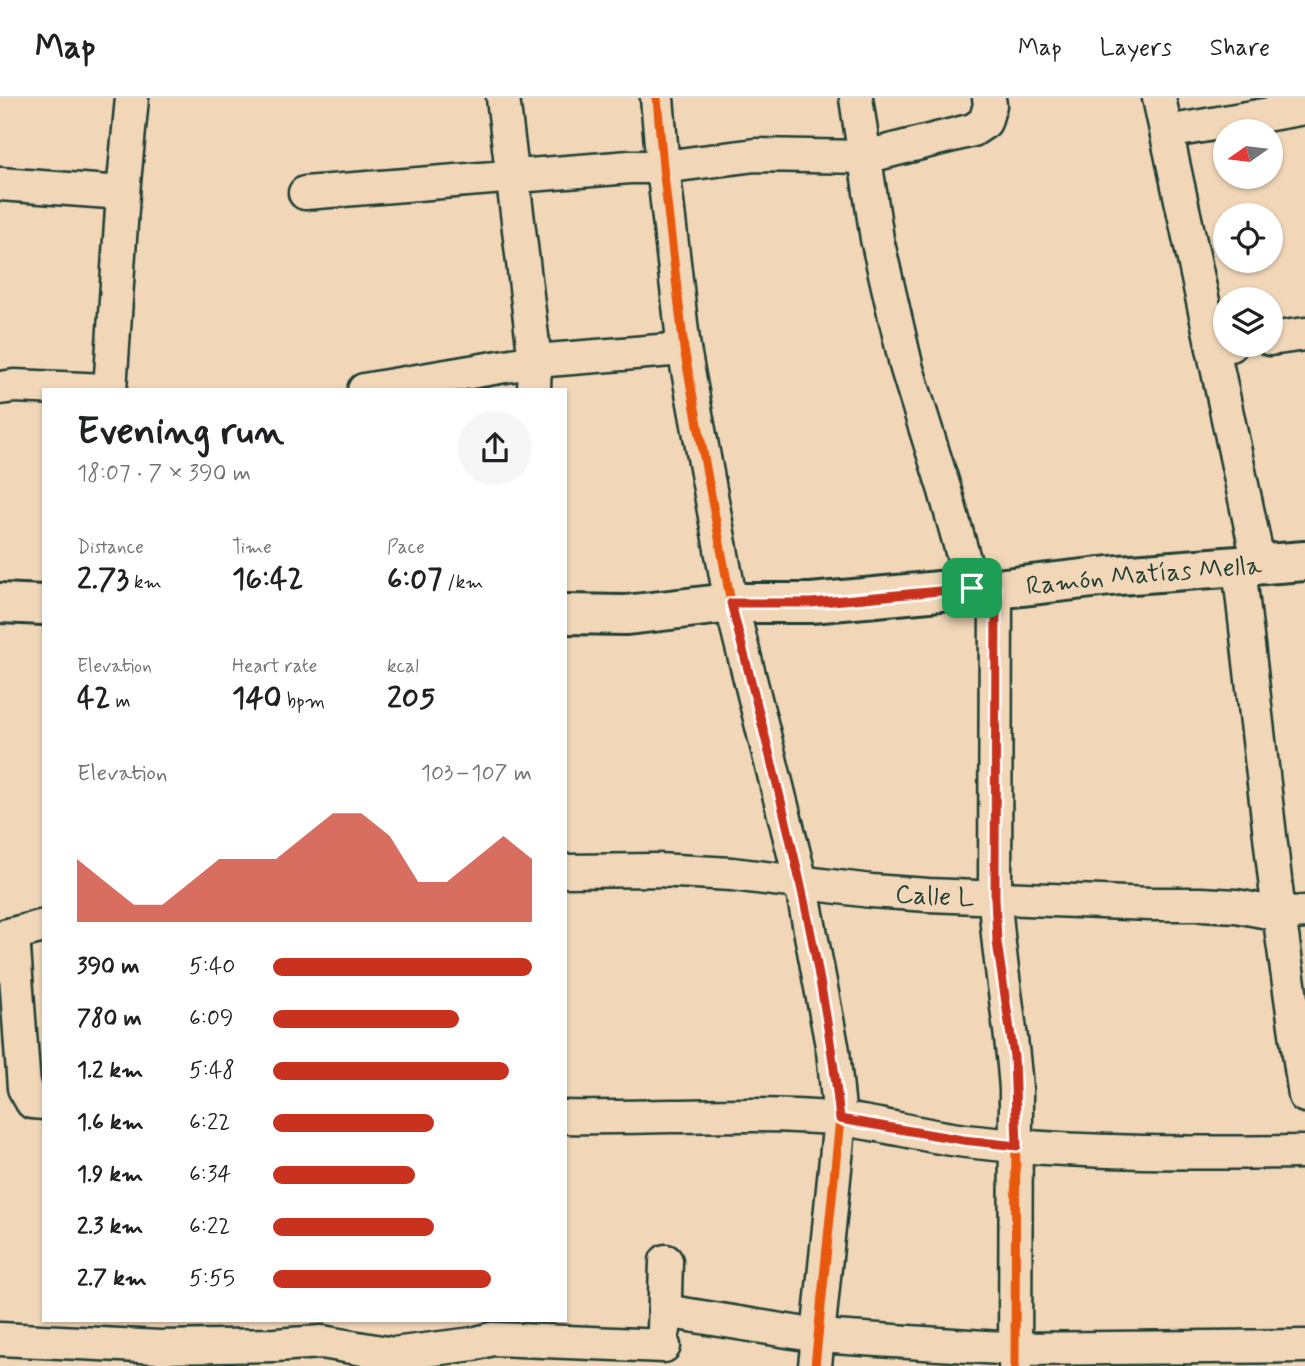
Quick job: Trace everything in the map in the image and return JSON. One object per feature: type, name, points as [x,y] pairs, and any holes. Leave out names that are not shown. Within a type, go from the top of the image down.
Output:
[{"type":"street","points":[[108,388],[132,98]]},
{"type":"street","points":[[503,98],[534,376]]},
{"type":"street","points":[[657,98],[684,349],[731,603],[801,882],[833,1051],[840,1119],[817,1351]]},
{"type":"street","points":[[856,98],[877,239],[907,369],[946,491],[984,589],[997,942],[1014,1057],[1017,1146],[1015,1357]]},
{"type":"street","points":[[305,193],[630,167],[663,167],[755,155],[866,157],[973,130],[985,122],[990,106],[989,98]]},
{"type":"street","points":[[1159,98],[1213,311]]},
{"type":"street","points":[[1167,132],[1305,108]]},
{"type":"street","points":[[0,184],[123,193]]},
{"type":"street","points":[[1283,337],[1305,334]]},
{"type":"street","points":[[388,388],[534,376],[684,349]]},
{"type":"street","points":[[1223,357],[1292,913],[1305,1096]]},
{"type":"street","points":[[0,388],[61,388]]},
{"type":"street","name":"Ramón Matías Mella","points":[[567,614],[626,615],[731,603],[811,603],[1305,561]]},
{"type":"street","points":[[0,603],[42,605]]},
{"type":"street","name":"Calle L","points":[[567,871],[657,870],[732,874],[871,891],[1236,906],[1292,913]]},
{"type":"street","points":[[42,927],[6,936],[24,1088],[32,1102],[42,1103]]},
{"type":"street","points":[[567,1117],[762,1116],[840,1119],[963,1140],[1017,1146],[1113,1151],[1305,1152]]},
{"type":"street","points":[[0,1339],[159,1345],[275,1345],[318,1331],[393,1354],[492,1339],[664,1356],[666,1261]]},
{"type":"street","points":[[664,1311],[817,1351],[1015,1357],[1305,1346]]},
{"type":"cycle path","points":[[657,98],[684,349],[731,603],[801,882],[833,1051],[840,1119],[815,1366]]},
{"type":"cycle path","points":[[996,589],[995,897],[1016,1090],[1015,1366]]},
{"type":"route","points":[[972,588],[996,589],[995,897],[997,942],[1014,1057],[1017,1146],[963,1140],[840,1119],[833,1051],[801,882],[731,603],[811,603],[972,588]]}]
